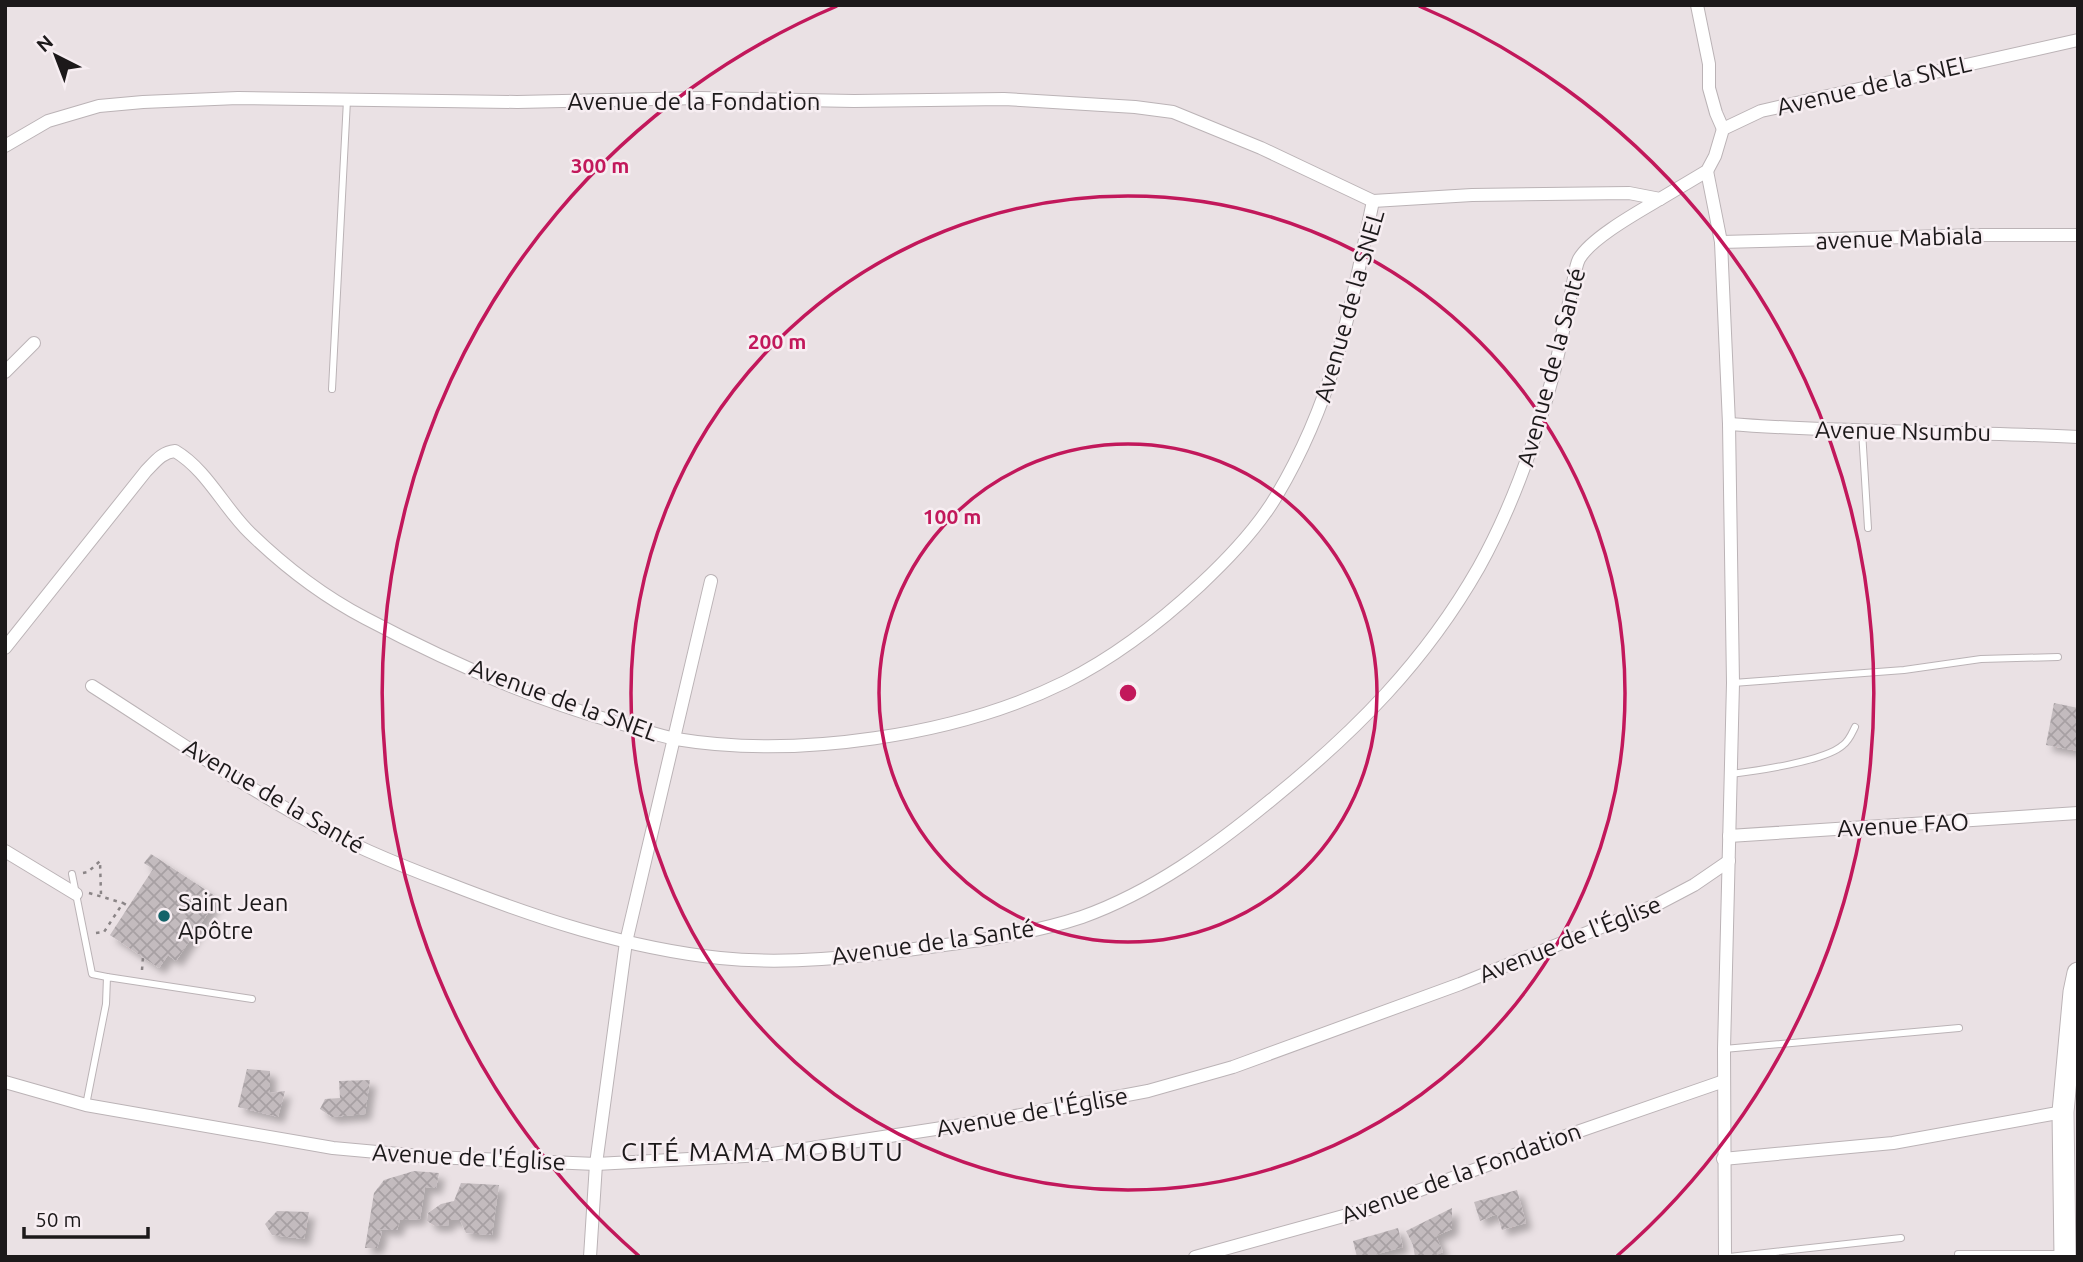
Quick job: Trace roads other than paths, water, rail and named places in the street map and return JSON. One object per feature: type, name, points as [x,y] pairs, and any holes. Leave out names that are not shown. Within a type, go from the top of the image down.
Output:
[{"type":"highway","points":[[2065,1255],[2063,1112],[2078,974]]},
{"type":"street","points":[[1660,199],[1707,171],[1723,130],[1709,88],[1709,64],[1697,5]]},
{"type":"street","name":"Avenue de la SNEL","points":[[1723,130],[1761,111],[2078,40]]},
{"type":"street","name":"Avenue de la Fondation","points":[[5,146],[48,121],[99,106],[238,98],[517,102],[700,98],[854,101],[1004,99],[1173,112],[1261,148],[1373,201]]},
{"type":"street","points":[[1707,171],[1721,242],[1729,424],[1733,683],[1724,1049],[1723,1159],[1727,1257]]},
{"type":"street","name":"Avenue de la SNEL","points":[[5,648],[146,471],[159,457],[175,451],[195,467],[249,532],[303,579],[361,616],[502,682],[583,712],[674,739],[763,747],[871,739],[967,719],[1064,682],[1118,652],[1171,612],[1243,542],[1276,497],[1309,435],[1335,368],[1354,294],[1373,201],[1472,195],[1629,193],[1660,199]]},
{"type":"street","name":"Avenue de la Santé","points":[[92,686],[232,775],[357,847],[523,913],[626,942],[719,958],[791,961],[874,955],[995,938],[1081,917],[1167,876],[1230,834],[1305,773],[1364,719],[1433,639],[1480,564],[1512,499],[1532,448],[1555,367],[1578,261],[1590,246],[1615,227],[1660,199]]},
{"type":"street","name":"avenue Mabiala","points":[[1721,242],[2078,235]]},
{"type":"street","points":[[5,372],[34,344]]},
{"type":"street","name":"Avenue Nsumbu","points":[[1729,424],[2078,437]]},
{"type":"street","points":[[590,1257],[596,1164],[626,942],[710,581]]},
{"type":"street","name":"Avenue FAO","points":[[1729,836],[2078,813]]},
{"type":"street","points":[[5,850],[76,894]]},
{"type":"street","name":"Avenue de l'Église","points":[[5,1082],[86,1105],[334,1148],[432,1157],[596,1164],[766,1155],[994,1121],[1148,1091],[1233,1067],[1461,984],[1656,905],[1694,885],[1729,861]]},
{"type":"street","name":"Avenue de la Fondation","points":[[1195,1257],[1368,1209],[1724,1081]]},
{"type":"street","points":[[1723,1159],[1893,1143],[2063,1112]]},
{"type":"lane","points":[[332,389],[347,100]]},
{"type":"lane","points":[[1861,431],[1868,528]]},
{"type":"lane","points":[[1733,683],[1903,670],[1981,659],[2058,657]]},
{"type":"lane","points":[[1731,774],[1833,752],[1845,744],[1855,727]]},
{"type":"lane","points":[[72,875],[92,974],[252,999]]},
{"type":"lane","points":[[86,1105],[106,1004],[107,976]]},
{"type":"lane","points":[[1724,1049],[1959,1028]]},
{"type":"lane","points":[[1727,1257],[1900,1238]]},
{"type":"lane","points":[[1958,1254],[2065,1255]]},
{"type":"place","name":"Saint Jean Apôtre","points":[[164,916]]},
{"type":"district","name":"CITÉ MAMA MOBUTU","points":[[763,1151]]}]
